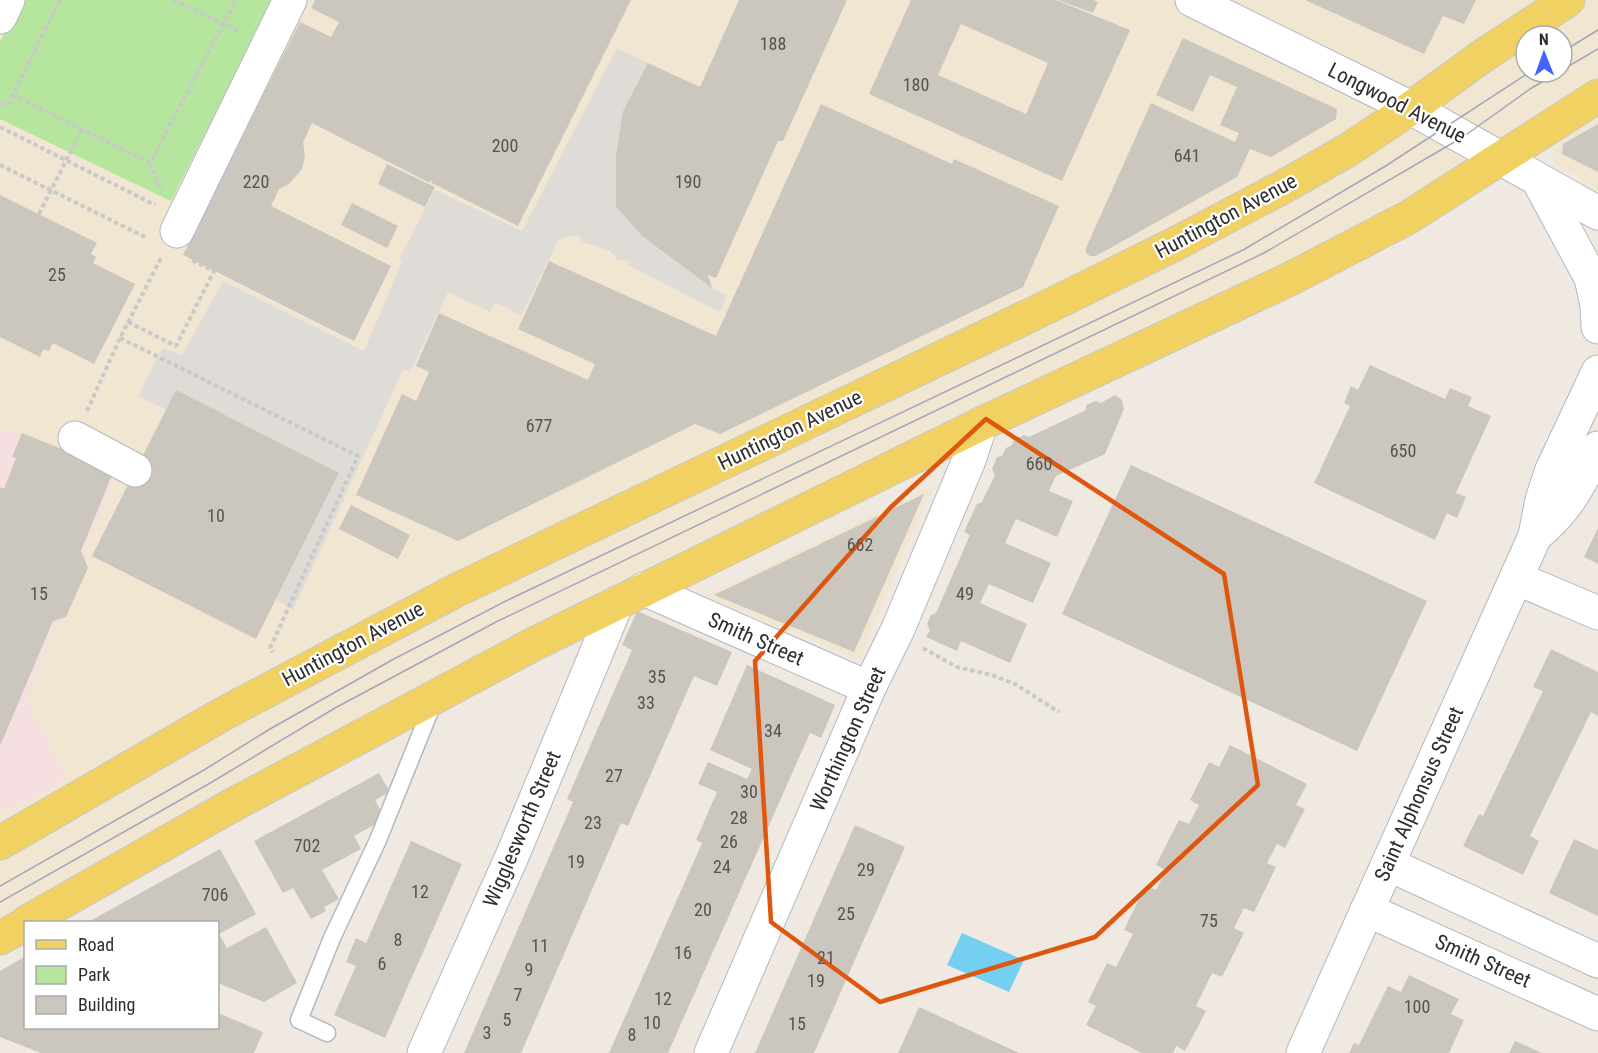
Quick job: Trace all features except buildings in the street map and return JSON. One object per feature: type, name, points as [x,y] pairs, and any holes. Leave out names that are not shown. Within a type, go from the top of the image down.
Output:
[{"type":"main road","name":"Huntington Avenue","points":[[0,843],[175,740],[505,565],[1175,244],[1283,188],[1348,150],[1568,0]]},
{"type":"main road","points":[[30,921],[229,807],[436,695],[631,596],[981,424],[1292,278],[1409,217],[1598,96]]},
{"type":"main road","points":[[0,938],[24,924]]},
{"type":"street","points":[[0,16],[8,0]]},
{"type":"street","points":[[173,239],[291,0]]},
{"type":"street","name":"Longwood Avenue","points":[[1200,2],[1411,108],[1598,213]]},
{"type":"street","points":[[1538,180],[1591,279],[1597,304],[1598,327]]},
{"type":"street","points":[[1598,350],[1598,372]]},
{"type":"street","name":"Saint Alphonsus Street","points":[[1303,1053],[1535,536],[1551,472],[1598,372]]},
{"type":"street","name":"Worthington Street","points":[[711,1053],[869,688],[898,629],[969,460],[981,424]]},
{"type":"street","points":[[75,438],[135,470]]},
{"type":"street","name":"Saint Alphonsus Street","points":[[1535,536],[1568,504],[1598,448]]},
{"type":"street","points":[[1516,578],[1598,613]]},
{"type":"street","name":"Smith Street","points":[[631,596],[869,688]]},
{"type":"street","name":"Wigglesworth Street","points":[[424,1053],[631,596]]},
{"type":"street","points":[[1388,864],[1598,962]]},
{"type":"street","name":"Smith Street","points":[[1367,909],[1598,1014]]},
{"type":"lane","points":[[327,1033],[299,1020],[332,938],[378,840],[436,695]]},
{"type":"path","points":[[0,104],[8,104],[60,0]]},
{"type":"path","points":[[173,0],[268,45]]},
{"type":"path","points":[[150,163],[236,0]]},
{"type":"path","points":[[13,95],[150,163],[157,183],[164,190]]},
{"type":"path","points":[[0,128],[66,160],[214,271],[176,346],[128,322]]},
{"type":"path","points":[[39,214],[82,129]]},
{"type":"path","points":[[0,165],[51,190],[173,239]]},
{"type":"path","points":[[75,438],[120,338],[173,239]]},
{"type":"path","points":[[120,338],[358,456],[270,648],[276,659]]},
{"type":"path","points":[[898,629],[931,654],[957,667],[992,675],[1015,684],[1059,712]]},
{"type":"highlighted area","points":[[986,419],[1224,574],[1258,785],[1095,937],[880,1002],[771,922],[755,661],[890,508]]},
{"type":"shaded area","points":[[0,0],[1598,0],[1598,96],[1500,157],[981,424],[32,921],[24,921],[24,925],[0,938]]},
{"type":"shaded area","points":[[617,48],[648,63],[623,111],[616,155],[616,207],[642,236],[712,288],[727,296],[720,312],[628,265],[630,261],[618,260],[609,250],[582,242],[579,235],[564,237],[558,241],[521,316],[495,302],[490,312],[448,292],[410,372],[403,370],[293,610],[276,600],[339,473],[176,391],[166,410],[138,396],[158,356],[163,348],[182,355],[223,281],[364,351],[402,262],[400,257],[435,190],[522,231]]},
{"type":"shaded area","points":[[1598,113],[1598,190],[1554,162],[1552,146],[1560,136]]},
{"type":"shaded area","points":[[0,427],[116,473],[26,700],[67,778],[0,814]]},
{"type":"shaded area","points":[[933,485],[859,660],[706,596]]},
{"type":"green space","points":[[22,0],[272,0],[171,201],[0,119],[0,42]]},
{"type":"water","points":[[962,933],[1024,960],[1009,992],[947,965]]},
{"type":"tram line","points":[[1574,45],[1598,30]]},
{"type":"tram line","points":[[1574,63],[1598,49]]},
{"type":"tram line","points":[[0,886],[392,660],[510,599],[1243,250],[1384,167],[1514,82]]},
{"type":"tram line","points":[[0,902],[212,782],[335,708],[496,622],[1264,253],[1463,137],[1539,84]]}]
